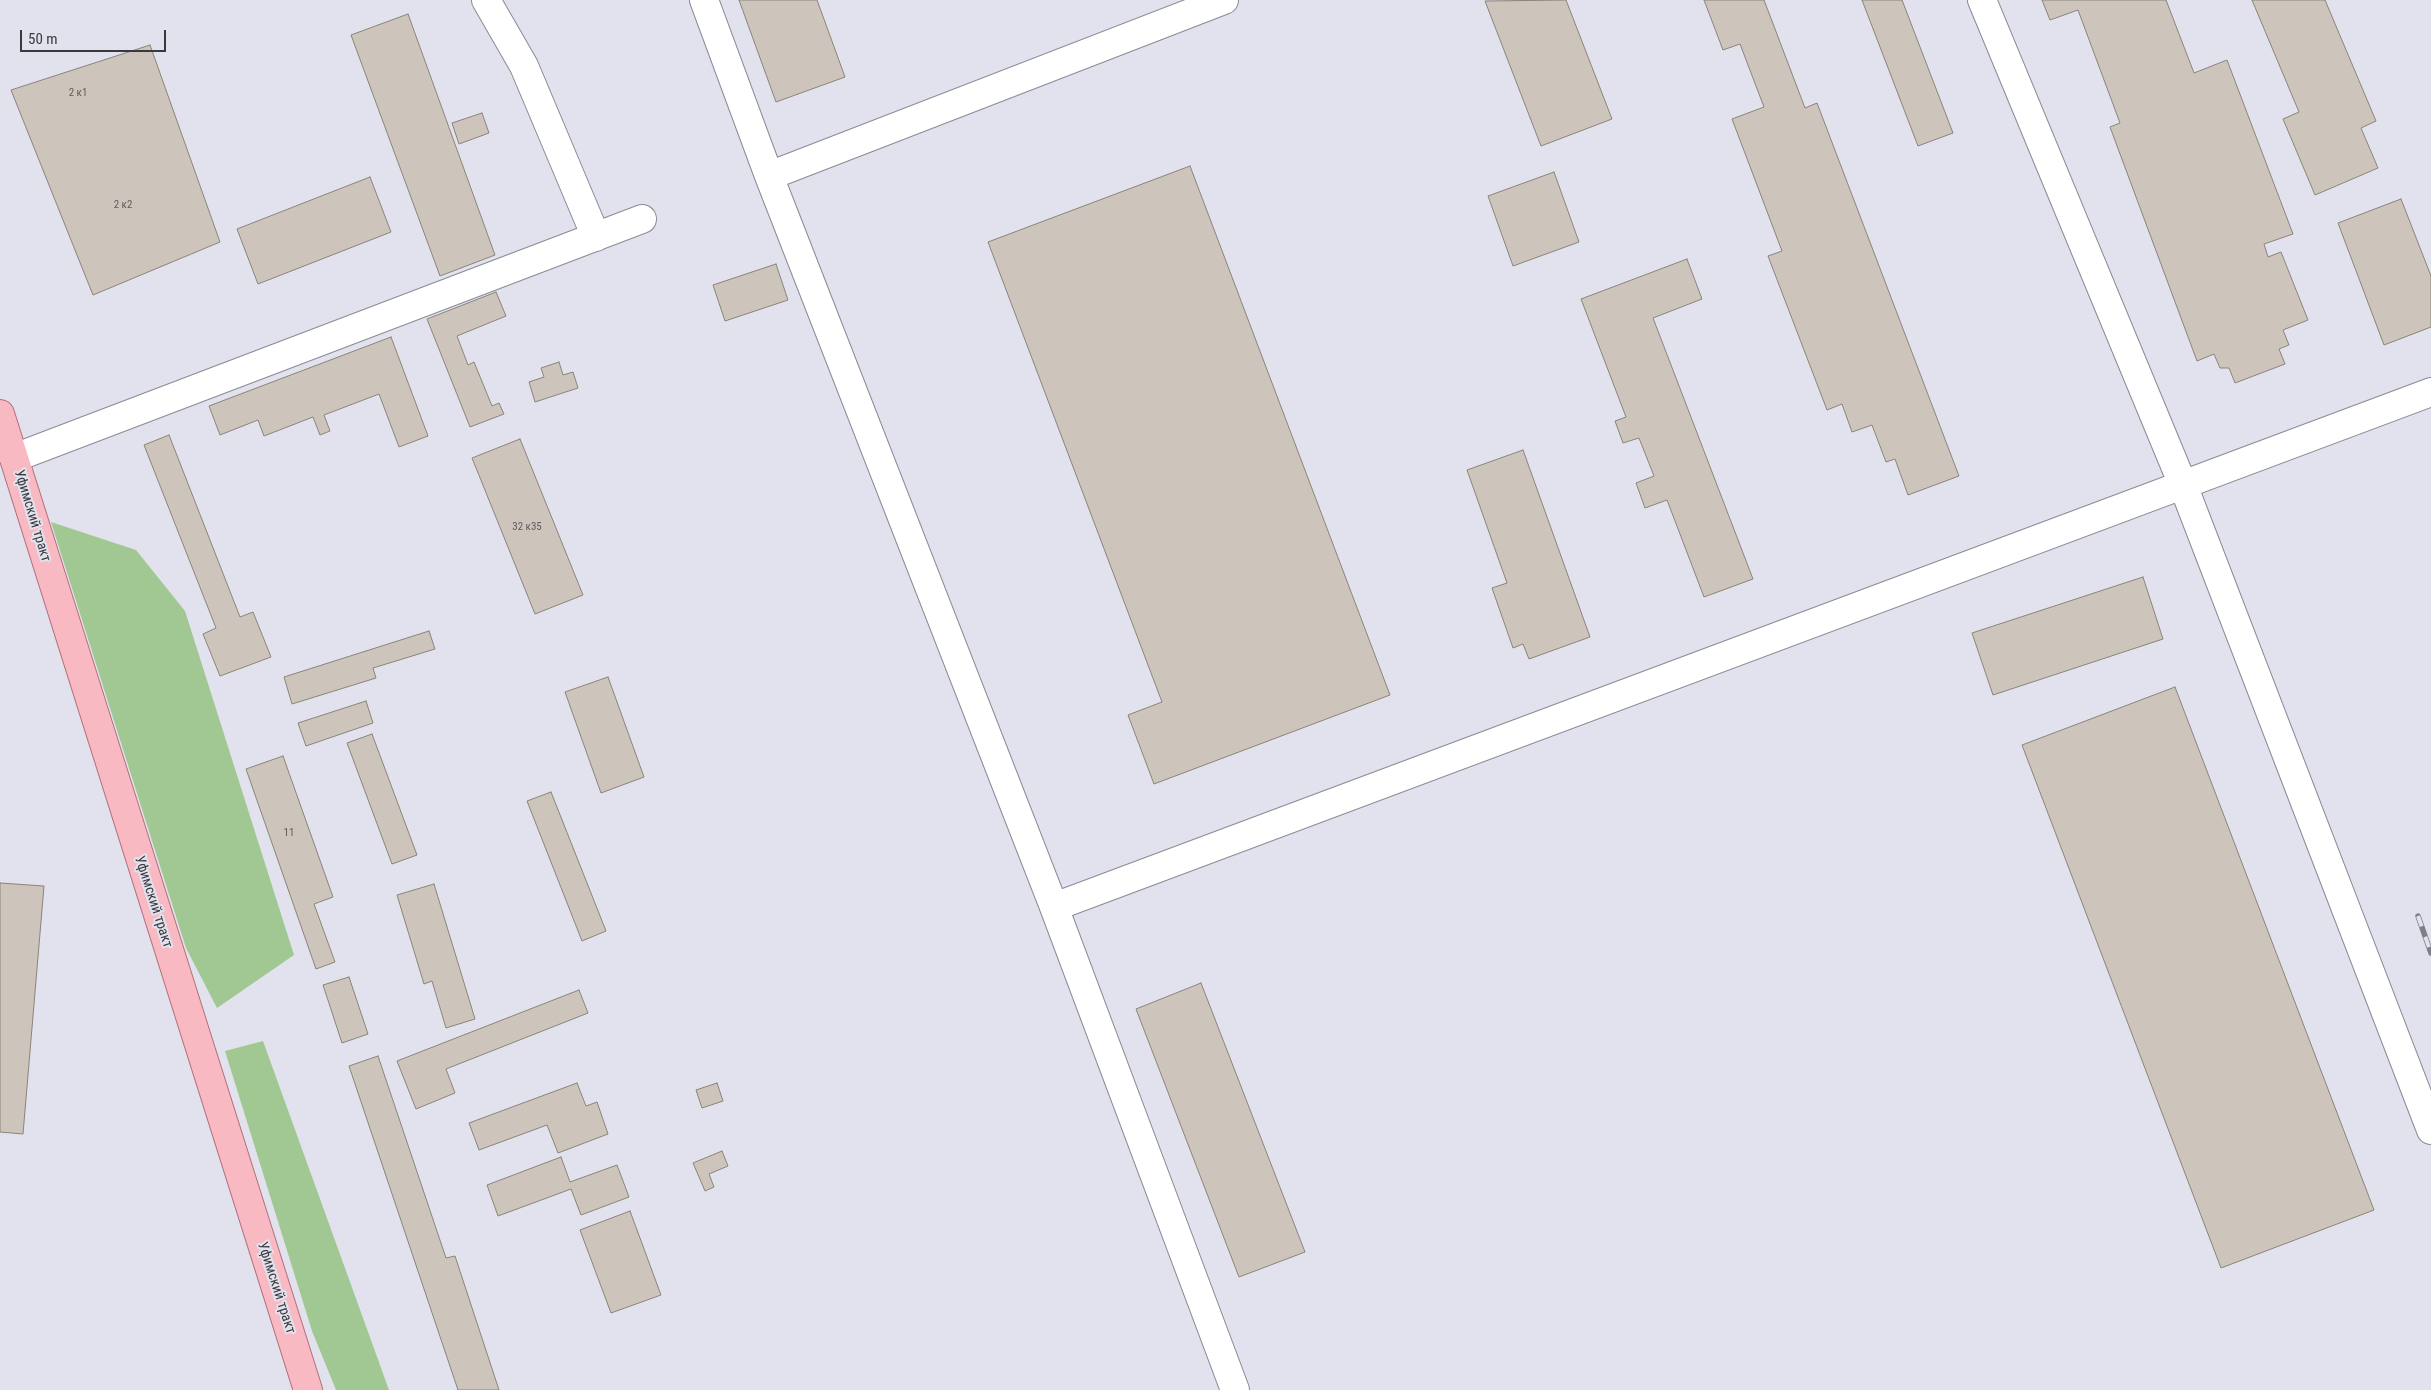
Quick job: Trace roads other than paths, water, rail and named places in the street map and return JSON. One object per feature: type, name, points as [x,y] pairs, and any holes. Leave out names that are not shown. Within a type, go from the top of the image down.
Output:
[{"type":"main road","name":"Уфимский тракт","points":[[0,414],[308,1390]]},
{"type":"lane","points":[[486,0],[524,66],[596,236]]},
{"type":"lane","points":[[704,0],[770,176],[1054,907],[1235,1390]]},
{"type":"lane","points":[[770,176],[1224,0]]},
{"type":"lane","points":[[1982,0],[2183,485],[2431,1130]]},
{"type":"lane","points":[[14,458],[642,219]]},
{"type":"lane","points":[[1054,907],[2431,392]]},
{"type":"railway","points":[[2418,916],[2431,953]]}]
